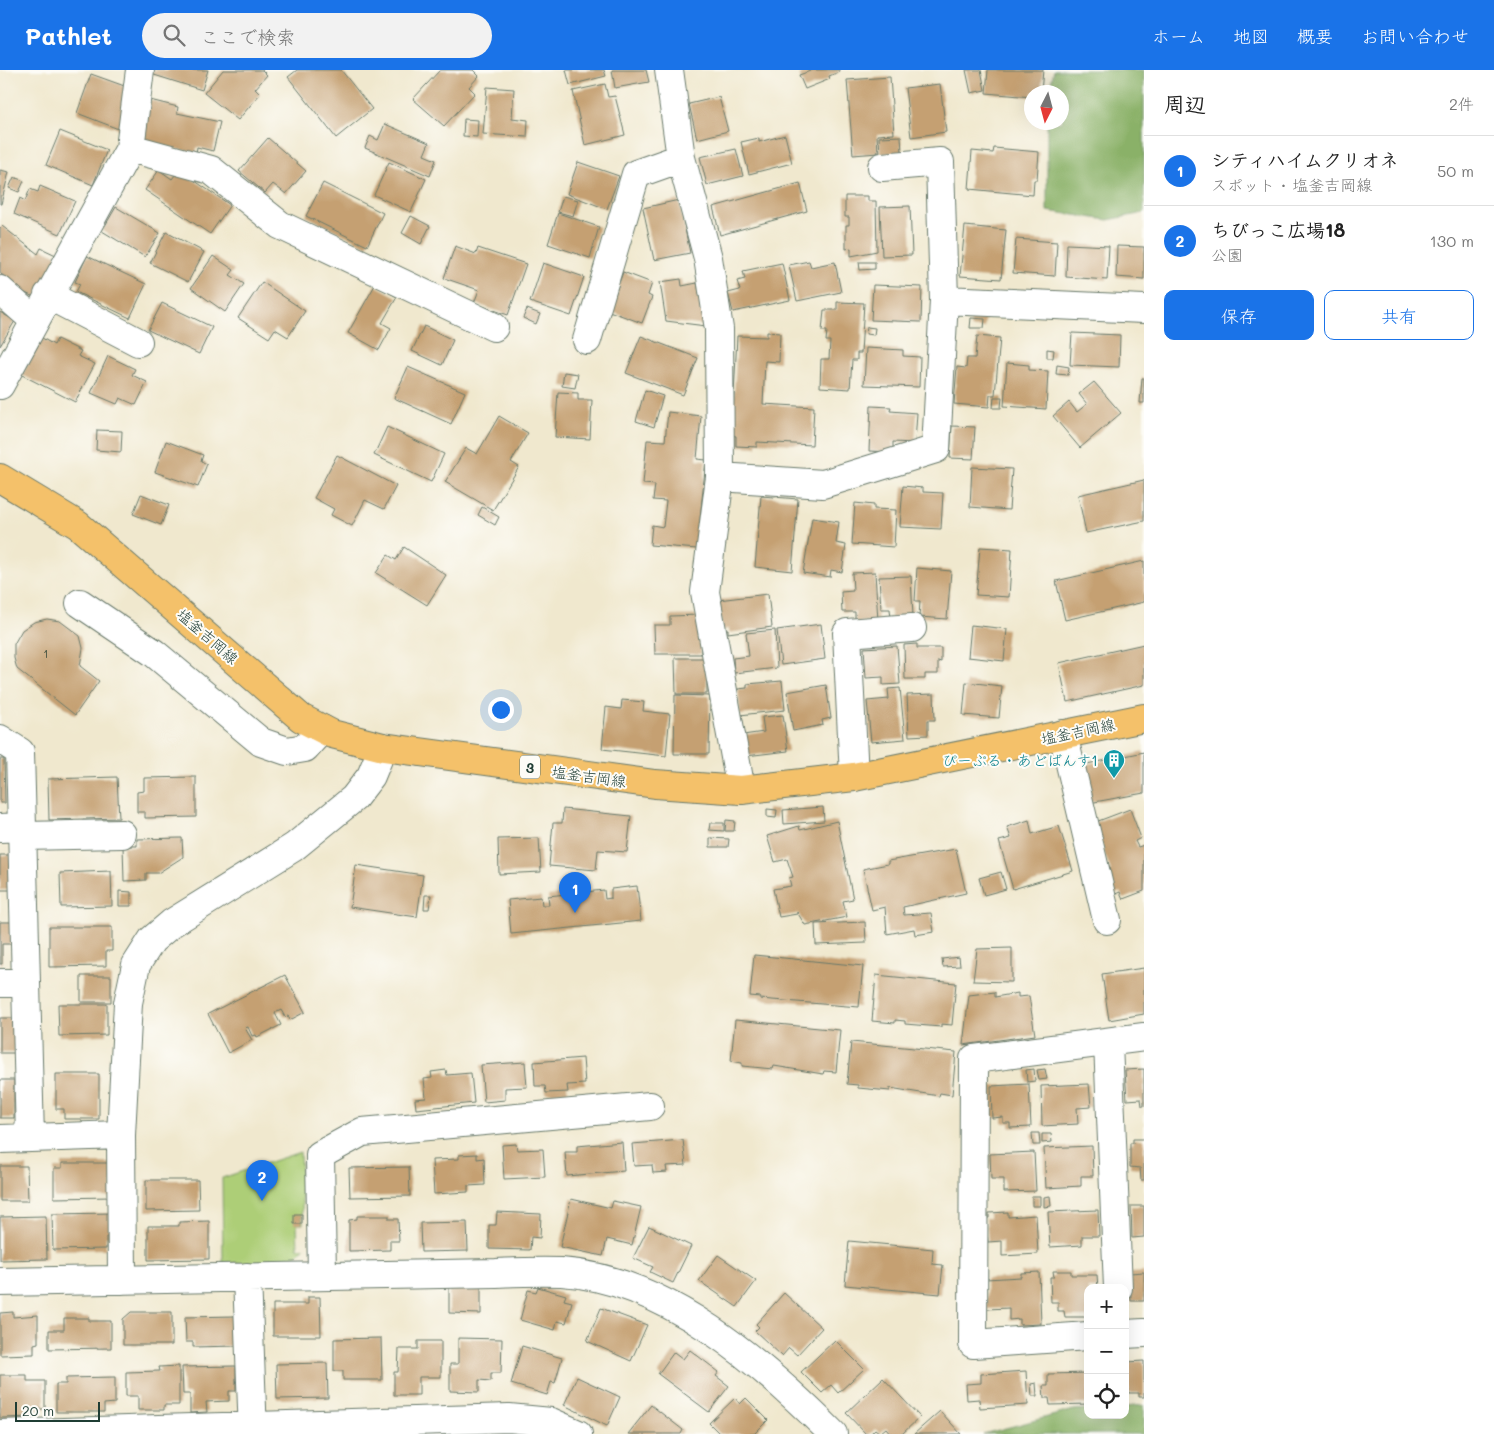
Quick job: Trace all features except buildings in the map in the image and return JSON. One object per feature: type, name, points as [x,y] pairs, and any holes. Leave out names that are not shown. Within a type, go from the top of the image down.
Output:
[{"type":"main road","name":"塩釜吉岡線","points":[[0,478],[78,525],[301,718],[332,734],[383,747],[655,784],[741,790],[854,777],[1144,718]]},
{"type":"street","points":[[0,384],[130,148],[140,70]]},
{"type":"street","points":[[669,70],[682,158],[708,258],[719,328],[720,477],[705,592],[741,790]]},
{"type":"street","points":[[130,148],[211,170],[280,224],[494,327]]},
{"type":"street","points":[[587,340],[636,174],[682,158]]},
{"type":"street","points":[[720,477],[823,484],[936,448],[944,300],[940,162],[882,167]]},
{"type":"street","points":[[0,290],[34,320]]},
{"type":"street","points":[[48,295],[138,342]]},
{"type":"street","points":[[944,300],[1144,309]]},
{"type":"street","points":[[80,603],[154,654],[261,742],[287,751],[305,748],[322,729]]},
{"type":"street","points":[[854,777],[847,633],[912,628]]},
{"type":"street","points":[[1063,734],[1107,920]]},
{"type":"street","points":[[0,738],[20,752],[15,830],[13,983],[30,1138]]},
{"type":"street","points":[[122,1280],[121,1135],[128,1003],[136,965],[152,940],[172,922],[294,847],[354,798],[371,776],[383,747]]},
{"type":"street","points":[[15,830],[122,834]]},
{"type":"street","points":[[1084,1336],[973,1344],[974,1060],[1144,1037]]},
{"type":"street","points":[[1108,1043],[1118,1284]]},
{"type":"street","points":[[322,1275],[320,1155],[362,1132],[650,1106]]},
{"type":"street","points":[[0,1139],[121,1135]]},
{"type":"street","points":[[0,1282],[561,1272],[590,1277],[624,1286],[671,1306],[714,1330],[754,1360],[833,1434]]},
{"type":"street","points":[[247,1277],[252,1430]]},
{"type":"street","points":[[1129,1334],[1144,1333]]},
{"type":"street","points":[[0,1434],[252,1430],[509,1418],[550,1422],[578,1434]]},
{"type":"green space","points":[[1054,70],[1144,70],[1144,213],[1108,220],[1047,211],[1047,130],[1069,130],[1069,85],[1051,85]]},
{"type":"green space","points":[[300,1152],[303,1224],[297,1224],[298,1248],[305,1248],[288,1262],[223,1263],[222,1178]]},
{"type":"green space","points":[[1144,1405],[1144,1434],[983,1434],[1074,1410],[1084,1409],[1084,1419],[1129,1419],[1129,1407]]},
{"type":"place","name":"ぴーぷる・あどばんす1","points":[[1114,779]]},
{"type":"place","name":"シティハイムクリオネ","points":[[575,913]]},
{"type":"place","name":"ちびっこ広場18","points":[[262,1201]]}]
